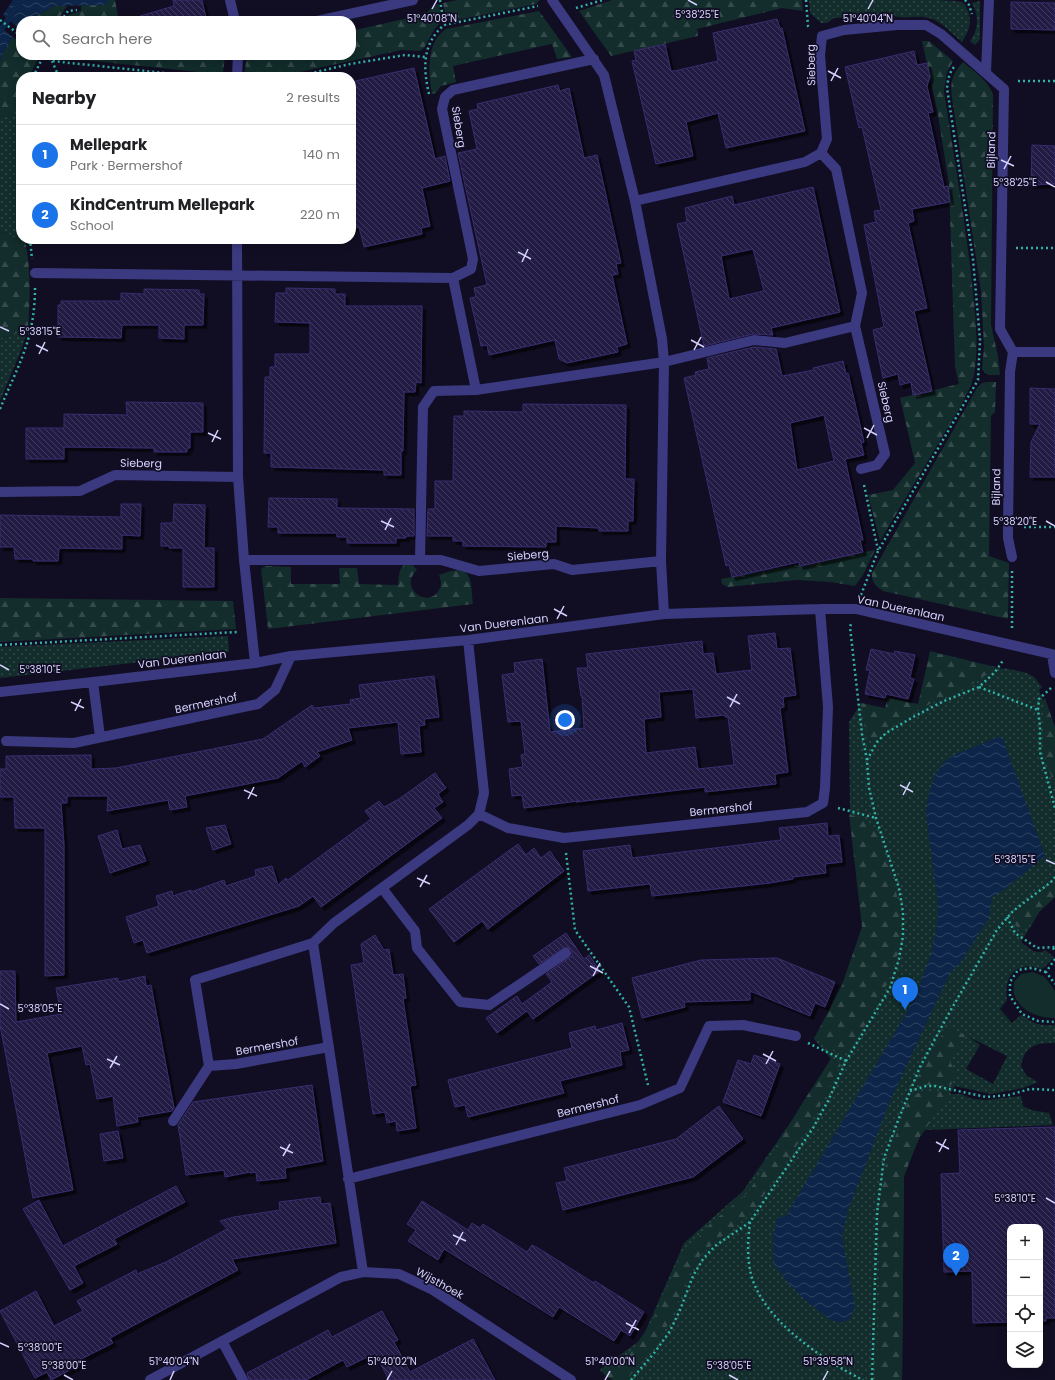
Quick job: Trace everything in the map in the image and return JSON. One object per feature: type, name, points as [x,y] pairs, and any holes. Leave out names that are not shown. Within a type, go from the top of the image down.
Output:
[{"type":"street","points":[[230,0],[234,16]]},
{"type":"street","points":[[340,16],[413,0]]},
{"type":"street","points":[[989,0],[986,72],[1004,89]]},
{"type":"street","points":[[554,3],[604,75],[635,201],[662,339],[664,362],[661,561],[664,614]]},
{"type":"street","name":"Sieberg","points":[[861,469],[876,465],[885,454],[855,326],[862,293],[836,169],[821,153],[827,139],[820,55],[822,36],[844,30],[897,25],[926,25],[941,34],[964,55],[986,72]]},
{"type":"street","name":"Sieberg","points":[[35,273],[453,278],[471,269],[473,259],[442,109],[445,97],[453,90],[594,59]]},
{"type":"street","points":[[237,72],[238,60]]},
{"type":"street","name":"Bijland","points":[[1004,89],[1000,329],[1013,352],[1010,372],[1008,527],[1008,538],[1012,557]]},
{"type":"street","points":[[635,201],[805,162],[821,153]]},
{"type":"street","points":[[237,244],[238,477],[254,663]]},
{"type":"street","points":[[453,278],[476,390]]},
{"type":"street","points":[[420,560],[423,407],[434,391],[476,390],[664,362],[754,340],[785,343],[855,326]]},
{"type":"street","points":[[1013,352],[1055,352]]},
{"type":"street","name":"Sieberg","points":[[0,492],[80,491],[115,475],[238,477]]},
{"type":"street","name":"Sieberg","points":[[244,560],[441,560],[479,571],[554,564],[572,570],[661,561]]},
{"type":"street","points":[[820,609],[828,707],[825,788],[823,803]]},
{"type":"street","name":"Van Duerenlaan","points":[[0,692],[254,663],[291,656],[468,640],[664,614],[856,609],[1054,655]]},
{"type":"street","points":[[173,1121],[209,1066],[195,980],[313,942],[334,923],[468,825],[480,814],[484,793],[468,640]]},
{"type":"street","points":[[1054,655],[1055,673]]},
{"type":"street","name":"Bermershof","points":[[6,741],[74,743],[258,704],[275,690],[291,656]]},
{"type":"street","points":[[93,682],[100,737]]},
{"type":"street","name":"Bermershof","points":[[480,814],[508,828],[564,838],[807,812],[823,803]]},
{"type":"street","points":[[382,888],[415,931],[417,948],[460,1002],[489,1005],[566,953]]},
{"type":"street","points":[[313,942],[363,1272]]},
{"type":"street","name":"Bermershof","points":[[348,1179],[640,1105],[652,1100],[680,1088],[709,1026],[743,1025],[796,1036]]},
{"type":"street","name":"Bermershof","points":[[209,1066],[236,1064],[329,1048]]},
{"type":"street","name":"Wijsthoek","points":[[150,1380],[341,1277],[363,1272],[399,1274],[433,1290],[571,1380]]},
{"type":"street","points":[[222,1341],[243,1380]]},
{"type":"path","points":[[440,0],[444,25]]},
{"type":"path","points":[[442,109],[430,100],[425,78],[425,57],[437,31],[444,25],[554,3],[576,8],[603,0]]},
{"type":"path","points":[[806,0],[808,26],[822,36]]},
{"type":"path","points":[[965,0],[969,5],[973,20]]},
{"type":"path","points":[[64,16],[68,11],[77,10]]},
{"type":"path","points":[[0,20],[16,32]]},
{"type":"path","points":[[316,72],[350,64],[405,55],[425,57]]},
{"type":"path","points":[[630,1380],[655,1352],[670,1331],[693,1276],[703,1258],[715,1246],[750,1222],[813,1128],[828,1101],[846,1061],[890,988],[899,959],[903,936],[903,912],[899,888],[876,818],[870,788],[862,734],[850,627],[866,579],[878,551],[978,380],[980,340],[973,259],[947,88],[952,69],[964,55]]},
{"type":"path","points":[[36,72],[41,60]]},
{"type":"path","points":[[57,72],[52,61],[155,72]]},
{"type":"path","points":[[1004,89],[1015,81],[1055,81]]},
{"type":"path","points":[[0,409],[26,349],[31,327],[35,302],[35,273],[31,244]]},
{"type":"path","points":[[1002,248],[1055,248]]},
{"type":"path","points":[[861,469],[878,551]]},
{"type":"path","points":[[1008,527],[1055,527]]},
{"type":"path","points":[[867,760],[877,742],[886,733],[944,701],[979,687],[995,672],[1012,646],[1012,557]]},
{"type":"path","points":[[0,645],[251,631]]},
{"type":"path","points":[[1055,684],[1039,699],[1038,710],[1040,726],[1040,752],[1055,808]]},
{"type":"path","points":[[979,687],[1038,710]]},
{"type":"path","points":[[823,803],[876,818]]},
{"type":"path","points":[[564,838],[575,930],[630,1007],[652,1100]]},
{"type":"path","points":[[872,1380],[877,1213],[884,1158],[920,1067],[997,930],[1013,911],[1051,882],[1055,877]]},
{"type":"path","points":[[1007,917],[1015,933],[1027,942],[1037,948],[1054,947],[1055,951]]},
{"type":"path","points":[[1046,972],[1055,959]]},
{"type":"path","points":[[1055,984],[1046,972],[1032,968],[1018,970],[1010,982],[1010,996],[1022,1014],[1038,1021],[1055,1022]]},
{"type":"path","points":[[813,1045],[846,1061]]},
{"type":"path","points":[[910,1091],[926,1086],[936,1086],[986,1097],[1009,1095],[1030,1089],[1055,1090]]},
{"type":"path","points":[[750,1222],[747,1248],[750,1271],[756,1288],[767,1306],[785,1326],[816,1353],[863,1380]]},
{"type":"green space","points":[[109,0],[115,0],[118,16],[67,16],[81,11],[81,5],[105,5]]},
{"type":"green space","points":[[457,0],[540,0],[536,4],[452,21],[448,20],[446,18],[443,3]]},
{"type":"green space","points":[[612,0],[802,0],[803,11],[782,8],[697,29],[698,36],[611,56],[579,11]]},
{"type":"green space","points":[[809,0],[958,1],[963,3],[967,8],[970,22],[967,34],[962,42],[938,22],[924,17],[899,17],[889,14],[834,18],[827,23],[821,23],[810,13]]},
{"type":"green space","points":[[980,1],[980,39],[975,45],[970,41],[975,32],[977,22],[976,12],[972,3]]},
{"type":"green space","points":[[439,4],[441,19],[424,48],[420,51],[402,50],[356,60],[356,30],[426,14],[433,6]]},
{"type":"green space","points":[[54,6],[67,6],[60,16],[37,16]]},
{"type":"green space","points":[[539,11],[572,57],[557,59],[552,44],[453,66],[456,82],[441,86],[436,93],[432,94],[429,68],[430,58],[435,42],[439,35],[446,29]]},
{"type":"green space","points":[[13,37],[16,39],[16,60],[38,60],[32,72],[16,72],[16,113],[7,117],[0,115],[0,62],[2,54]]},
{"type":"green space","points":[[922,41],[929,41],[953,61],[947,72],[944,91],[971,274],[976,321],[976,356],[973,378],[962,404],[880,541],[868,495],[893,490],[915,463],[900,398],[959,384],[955,366],[949,184],[937,109]]},
{"type":"green space","points":[[84,60],[224,60],[223,72],[199,72]]},
{"type":"green space","points":[[246,60],[355,60],[299,72],[245,72]]},
{"type":"green space","points":[[963,62],[984,80],[993,94],[991,325],[998,356],[1000,375],[989,375],[982,369],[984,347],[981,291],[951,92],[953,78]]},
{"type":"green space","points":[[16,113],[16,238],[0,232],[0,115],[7,117]]},
{"type":"green space","points":[[0,232],[16,238],[16,244],[26,245],[30,298],[28,329],[4,338],[0,337]]},
{"type":"green space","points":[[28,329],[22,348],[0,401],[0,337],[4,338]]},
{"type":"green space","points":[[996,382],[995,412],[991,416],[989,556],[1009,563],[1008,619],[883,591],[874,584],[872,579],[872,573],[977,388],[982,383]]},
{"type":"green space","points":[[875,550],[863,575],[855,586],[830,582],[797,580],[728,587],[722,584],[721,579]]},
{"type":"green space","points":[[412,564],[417,570],[412,577],[411,583],[412,589],[416,594],[428,598],[434,596],[441,586],[439,575],[458,570],[463,571],[469,578],[472,588],[473,604],[268,629],[261,569],[265,566],[291,567],[291,584],[340,584],[339,568],[357,568],[359,584],[398,585],[399,574],[402,567],[404,565]]},
{"type":"green space","points":[[0,598],[233,601],[236,629],[0,642]]},
{"type":"green space","points":[[228,636],[229,652],[0,678],[0,647]]},
{"type":"green space","points":[[930,651],[1003,669],[1027,673],[1034,677],[1042,687],[1039,690],[1055,733],[1055,897],[1040,911],[1021,942],[1036,952],[1042,952],[1045,950],[1054,957],[1045,967],[1041,969],[1025,967],[1014,972],[1007,984],[1007,1000],[1000,1009],[1012,1023],[1021,1015],[1037,1024],[1055,1025],[1055,1043],[1037,1045],[1029,1049],[1025,1054],[1021,1066],[1027,1076],[1038,1082],[1023,1088],[991,1094],[955,1086],[950,1094],[961,1094],[972,1099],[986,1100],[1021,1096],[1023,1106],[1031,1110],[1049,1113],[1053,1125],[925,1130],[919,1138],[904,1176],[902,1380],[613,1380],[599,1370],[642,1339],[684,1243],[743,1191],[795,1116],[831,1059],[814,1039],[842,986],[863,927],[850,814],[849,722],[861,703],[885,709],[919,705]],"holes":[[[969,1037],[1007,1056],[993,1084],[966,1069],[980,1045]]]},
{"type":"green space","points":[[930,652],[995,667],[974,683],[910,714],[875,740],[867,740],[861,703],[885,708],[888,698],[918,704]]},
{"type":"green space","points":[[1045,698],[1055,727],[1055,789],[1044,751],[1043,700]]},
{"type":"green space","points":[[849,814],[871,824],[878,833],[896,891],[900,923],[899,943],[895,963],[888,981],[870,1017],[848,1053],[842,1054],[814,1039],[842,985],[862,927]]},
{"type":"green space","points":[[1055,882],[1055,897],[1040,911],[1021,933],[1015,924],[1014,916],[1039,892],[1053,885]]},
{"type":"green space","points":[[1033,972],[1045,977],[1055,991],[1055,1018],[1043,1017],[1031,1013],[1025,1010],[1017,1000],[1014,993],[1014,982],[1021,974]]},
{"type":"green space","points":[[947,1027],[965,1035],[950,1062],[956,1072],[951,1085],[915,1085],[923,1065]]},
{"type":"green space","points":[[831,1059],[836,1059],[841,1065],[818,1110],[792,1153],[751,1214],[718,1239],[700,1256],[688,1277],[671,1319],[655,1347],[626,1380],[609,1378],[606,1376],[601,1370],[629,1355],[653,1320],[677,1263],[710,1224],[748,1193]]},
{"type":"green space","points":[[927,1091],[945,1092],[949,1095],[919,1138],[904,1176],[902,1380],[877,1380],[881,1195],[887,1160],[910,1096]]},
{"type":"water","points":[[13,0],[109,0],[105,5],[54,6],[37,16],[16,16],[16,26],[3,15]]},
{"type":"water","points":[[0,27],[13,37],[2,54],[0,62]]},
{"type":"water","points":[[998,737],[1003,739],[1045,856],[1005,889],[992,897],[989,918],[960,963],[950,973],[890,1101],[848,1210],[842,1237],[855,1307],[850,1319],[840,1323],[831,1320],[806,1301],[789,1284],[774,1264],[773,1238],[777,1218],[786,1216],[903,1019],[917,991],[931,955],[937,925],[938,903],[926,815],[928,797],[935,775],[944,762],[954,755]]},
{"type":"building","points":[[173,0],[202,0],[206,16],[140,16],[174,6]]},
{"type":"building","points":[[1011,2],[1055,3],[1055,30],[1011,29]]},
{"type":"building","points":[[777,19],[780,28],[782,28],[805,131],[726,148],[718,113],[686,122],[693,156],[656,164],[632,61],[636,60],[634,51],[665,44],[671,71],[674,71],[718,61],[713,33]]},
{"type":"building","points":[[914,51],[917,65],[927,63],[930,77],[927,86],[933,112],[928,113],[944,187],[948,186],[950,202],[912,209],[914,221],[908,223],[927,308],[914,311],[932,391],[913,395],[911,382],[900,385],[898,374],[883,378],[876,345],[873,330],[884,327],[864,225],[876,222],[874,211],[881,210],[862,127],[859,128],[845,67]]},
{"type":"building","points":[[414,68],[435,159],[445,156],[450,181],[422,188],[430,226],[421,228],[422,234],[364,247],[359,227],[356,228],[356,81]]},
{"type":"building","points":[[558,85],[560,91],[569,88],[584,158],[597,155],[621,263],[616,264],[618,274],[612,275],[627,344],[617,347],[618,352],[567,363],[559,359],[555,340],[489,355],[487,345],[481,346],[470,298],[476,297],[474,288],[487,285],[458,153],[477,149],[469,111],[478,109],[477,104]]},
{"type":"building","points":[[1032,145],[1055,146],[1055,184],[1031,185]]},
{"type":"building","points":[[813,187],[840,312],[771,328],[773,335],[753,334],[704,346],[677,224],[687,222],[685,208],[732,196],[734,205]],"holes":[[[753,249],[764,291],[729,299],[721,256]]]},
{"type":"building","points":[[286,288],[335,289],[335,294],[345,294],[345,306],[422,306],[421,383],[416,382],[415,392],[404,392],[401,475],[384,475],[384,470],[271,467],[271,453],[264,453],[265,377],[270,377],[270,367],[275,367],[275,354],[310,354],[310,323],[275,322],[276,293],[286,293]]},
{"type":"building","points":[[144,289],[199,290],[199,294],[204,294],[203,325],[184,325],[184,339],[159,338],[159,325],[122,325],[121,338],[58,337],[58,305],[61,305],[61,301],[121,301],[121,293],[144,294]]},
{"type":"building","points":[[754,347],[776,349],[782,376],[814,370],[813,368],[843,361],[846,374],[848,373],[864,442],[861,443],[864,455],[845,459],[863,540],[860,540],[863,552],[800,566],[799,562],[732,577],[729,565],[726,566],[684,378],[696,375],[695,372],[709,369],[707,358]],"holes":[[[824,415],[834,461],[797,470],[790,423]]]},
{"type":"building","points":[[1030,388],[1055,389],[1055,477],[1030,477],[1031,442],[1040,424],[1030,424]]},
{"type":"building","points":[[126,402],[203,403],[203,432],[190,432],[190,448],[187,448],[187,452],[154,452],[154,448],[64,447],[64,459],[26,459],[26,428],[64,428],[64,414],[127,415]]},
{"type":"building","points":[[523,404],[626,405],[625,479],[634,479],[633,521],[628,521],[628,531],[599,531],[599,528],[556,526],[556,542],[546,542],[546,547],[463,546],[463,541],[453,541],[453,536],[427,536],[428,509],[435,509],[435,481],[453,481],[454,416],[464,416],[464,411],[523,412]]},
{"type":"building","points":[[269,498],[337,499],[337,508],[414,509],[414,536],[396,538],[396,543],[347,543],[347,537],[337,537],[337,533],[278,533],[278,527],[268,527]]},
{"type":"building","points":[[121,504],[141,504],[140,536],[122,535],[122,549],[59,548],[58,561],[33,561],[33,559],[15,559],[14,547],[0,547],[0,515],[121,517]]},
{"type":"building","points":[[174,504],[205,505],[204,548],[214,548],[214,587],[183,587],[183,548],[169,548],[169,546],[161,546],[161,523],[173,523]]},
{"type":"building","points":[[775,633],[777,649],[790,648],[796,695],[783,697],[784,707],[780,708],[788,772],[775,774],[776,784],[705,792],[705,787],[524,808],[522,795],[512,796],[509,769],[523,767],[521,755],[525,754],[521,721],[508,722],[502,675],[515,673],[514,663],[542,659],[550,732],[584,728],[582,696],[577,668],[588,668],[586,654],[702,641],[703,654],[713,653],[716,674],[752,670],[748,636]],"holes":[[[693,689],[696,718],[725,715],[725,717],[728,717],[734,765],[698,769],[695,747],[646,753],[644,719],[661,717],[659,692]]]},
{"type":"building","points":[[871,649],[894,654],[895,651],[915,655],[910,678],[914,679],[908,699],[886,694],[885,698],[865,694],[870,670],[866,670]]},
{"type":"building","points":[[434,676],[439,717],[424,719],[425,725],[419,726],[421,752],[401,754],[398,722],[348,728],[352,740],[317,752],[320,756],[305,767],[302,761],[278,778],[185,796],[187,807],[170,810],[168,800],[107,811],[108,796],[67,796],[67,803],[61,803],[64,845],[64,975],[45,976],[45,828],[15,828],[14,797],[0,797],[0,769],[6,769],[6,756],[91,755],[91,769],[116,768],[263,739],[312,705],[314,708],[351,704],[350,700],[361,698],[359,685]]},
{"type":"building","points":[[435,773],[446,788],[438,794],[443,802],[434,808],[442,818],[321,907],[313,896],[299,906],[147,953],[143,940],[134,943],[126,917],[159,906],[156,896],[172,891],[173,896],[191,890],[191,892],[224,880],[226,886],[256,876],[255,870],[272,866],[278,885],[286,878],[288,880],[371,819],[365,811],[379,801],[384,807],[399,799]]},
{"type":"building","points":[[827,823],[828,836],[839,835],[842,862],[825,864],[826,873],[793,877],[793,879],[770,883],[652,896],[650,884],[588,891],[583,851],[630,845],[632,858],[781,840],[779,828]]},
{"type":"building","points":[[225,825],[231,844],[213,850],[206,828]]},
{"type":"building","points":[[117,830],[122,849],[140,845],[146,861],[110,873],[98,836]]},
{"type":"building","points":[[518,844],[526,855],[534,848],[541,858],[550,851],[564,871],[488,929],[482,921],[454,942],[429,909]]},
{"type":"building","points":[[566,933],[584,959],[589,955],[600,971],[533,1019],[527,1011],[497,1033],[486,1018],[517,996],[522,1004],[552,982],[546,974],[572,956],[572,950],[566,947],[539,964],[533,956]]},
{"type":"building","points":[[375,935],[384,950],[389,949],[393,975],[403,974],[406,998],[403,999],[416,1085],[410,1086],[416,1128],[397,1131],[396,1121],[387,1123],[385,1112],[373,1114],[351,965],[364,963],[361,944]]},
{"type":"building","points":[[777,958],[835,982],[825,1007],[815,1003],[810,1016],[750,991],[750,1000],[684,1002],[685,1007],[642,1018],[632,978],[701,960]]},
{"type":"building","points":[[0,971],[15,971],[16,1022],[61,1014],[56,988],[118,978],[118,982],[145,976],[146,986],[151,985],[174,1108],[172,1111],[137,1117],[138,1122],[117,1126],[113,1096],[97,1099],[90,1064],[86,1065],[82,1046],[47,1053],[73,1190],[33,1198],[0,1025]]},
{"type":"building","points":[[622,1023],[629,1050],[620,1052],[622,1065],[560,1081],[564,1093],[468,1117],[465,1105],[455,1107],[448,1080],[572,1048],[569,1033],[595,1026],[596,1030]]},
{"type":"building","points":[[754,1055],[780,1064],[761,1116],[723,1102],[738,1060],[751,1064]]},
{"type":"building","points":[[312,1085],[323,1161],[285,1168],[286,1178],[257,1181],[256,1172],[225,1177],[224,1170],[186,1175],[178,1125],[193,1102]]},
{"type":"building","points":[[719,1106],[743,1139],[693,1177],[563,1210],[556,1183],[567,1181],[564,1168],[676,1139]]},
{"type":"building","points":[[1055,1127],[1055,1318],[1046,1318],[1046,1321],[1043,1321],[1043,1224],[1007,1224],[1007,1322],[973,1323],[972,1271],[944,1272],[941,1174],[960,1173],[958,1130]]},
{"type":"building","points":[[118,1131],[123,1158],[104,1161],[100,1134]]},
{"type":"building","points":[[176,1186],[185,1202],[114,1239],[117,1244],[74,1266],[83,1283],[70,1290],[23,1209],[39,1200],[63,1246]]},
{"type":"building","points":[[320,1197],[321,1204],[330,1203],[336,1243],[232,1259],[238,1270],[110,1338],[113,1343],[79,1360],[81,1364],[51,1380],[47,1372],[35,1378],[0,1311],[36,1291],[54,1326],[83,1311],[77,1301],[136,1270],[137,1274],[166,1262],[227,1229],[220,1221],[234,1217],[280,1210],[279,1202]]},
{"type":"building","points":[[422,1201],[468,1230],[472,1223],[480,1228],[483,1224],[527,1252],[532,1245],[538,1248],[594,1283],[595,1281],[644,1312],[630,1336],[621,1330],[614,1341],[559,1307],[553,1317],[444,1249],[438,1260],[408,1241],[416,1230],[407,1224]]},
{"type":"building","points":[[382,1311],[398,1340],[394,1342],[410,1372],[473,1339],[495,1380],[389,1380],[375,1353],[347,1367],[343,1360],[306,1380],[249,1380],[247,1373],[328,1330],[332,1337]]},
{"type":"waterway","points":[[0,31],[22,0]]},
{"type":"place","name":"Mellepark","points":[[905,1010]]},
{"type":"place","name":"KindCentrum Mellepark","points":[[956,1276]]}]
